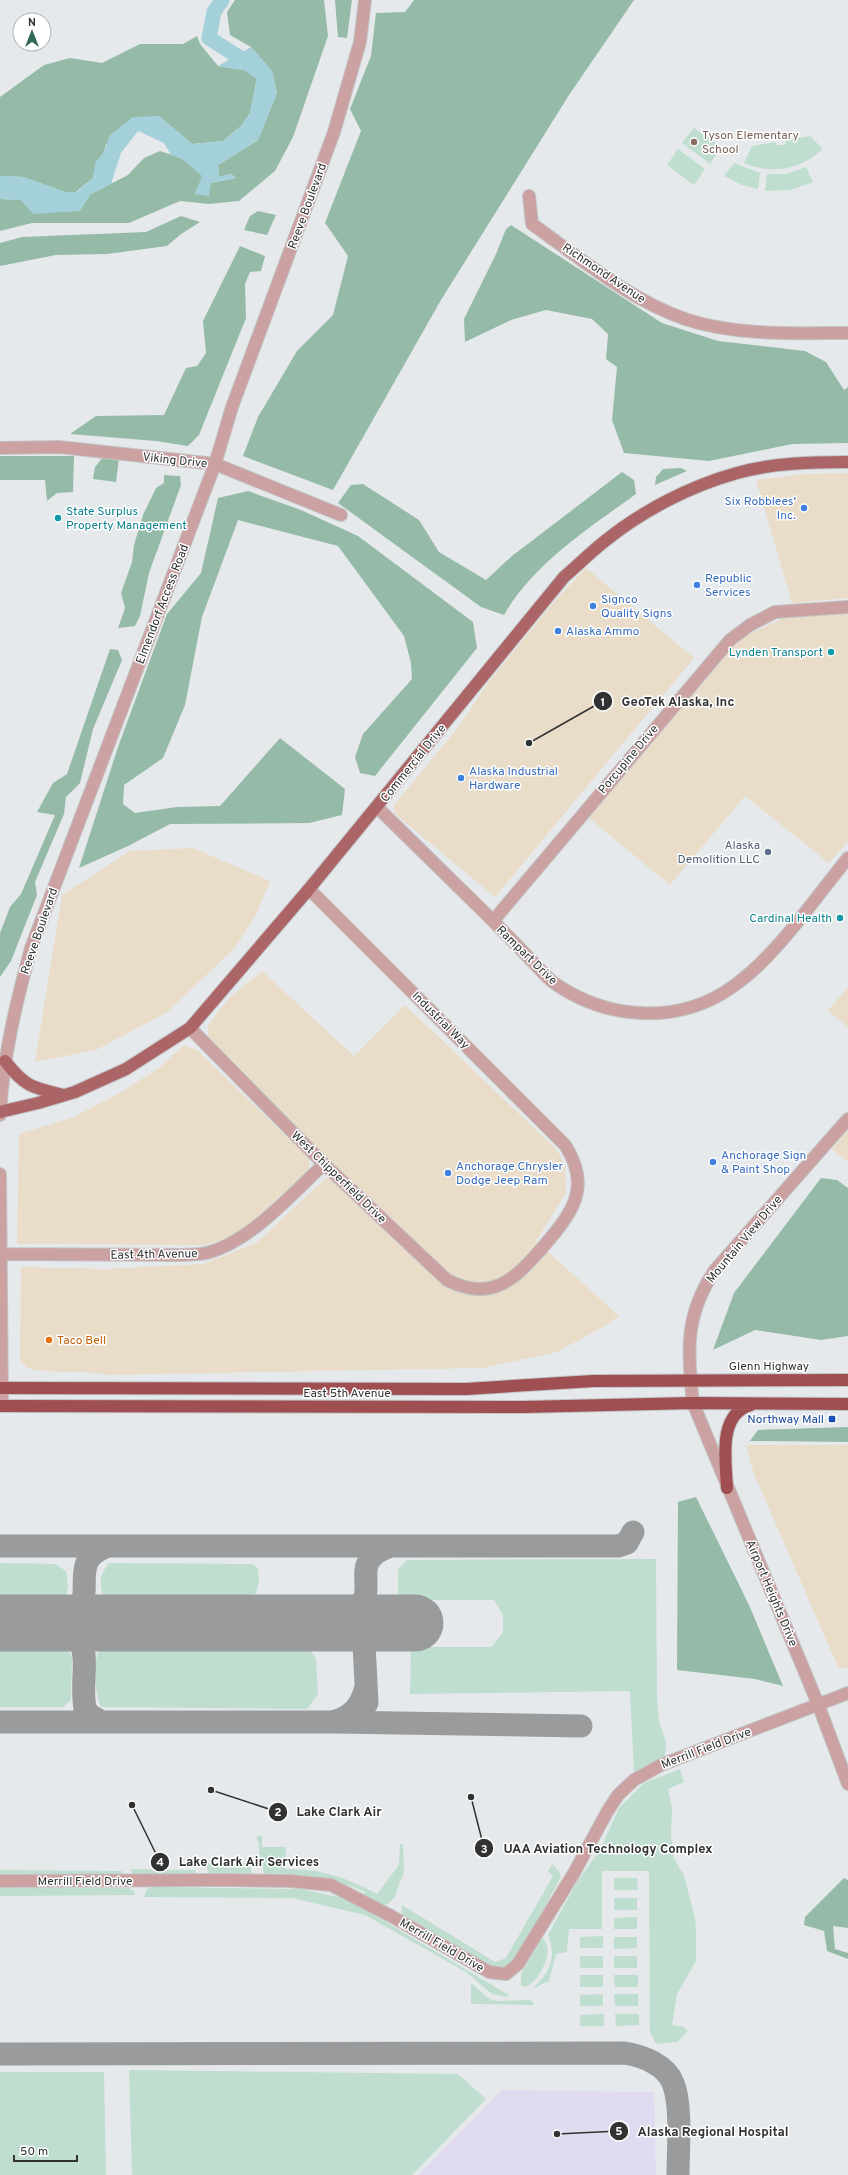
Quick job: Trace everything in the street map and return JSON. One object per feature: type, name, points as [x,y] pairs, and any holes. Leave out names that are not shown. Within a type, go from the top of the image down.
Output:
[{"type":"highway","name":"Glenn Highway","points":[[690,1380],[848,1380]]},
{"type":"highway","name":"East 5th Avenue","points":[[1,1388],[466,1389],[593,1381],[690,1380]]},
{"type":"highway","name":"East 5th Avenue","points":[[1,1406],[524,1407],[693,1403]]},
{"type":"highway","points":[[693,1403],[848,1404]]},
{"type":"highway","points":[[727,1488],[728,1429],[736,1412],[744,1407],[756,1404]]},
{"type":"main road","name":"Commercial Drive","points":[[0,1113],[64,1095],[126,1068],[190,1028],[377,807],[564,577],[605,540],[651,510],[706,484],[737,473],[820,462],[848,462]]},
{"type":"main road","points":[[5,1061],[15,1074],[33,1088],[64,1095]]},
{"type":"street","name":"Reeve Boulevard","points":[[232,407],[334,132],[360,42],[365,0]]},
{"type":"street","name":"Richmond Avenue","points":[[529,196],[532,224],[616,284],[650,304],[685,319],[718,327],[751,331],[848,333]]},
{"type":"street","name":"Elmendorf Access Road","points":[[95,776],[215,464],[232,407]]},
{"type":"street","name":"Viking Drive","points":[[0,448],[59,447],[215,464],[341,515]]},
{"type":"street","name":"Porcupine Drive","points":[[493,921],[730,640],[750,625],[775,612],[848,607]]},
{"type":"street","name":"Reeve Boulevard","points":[[0,1113],[5,1061],[13,1015],[31,948],[95,776]]},
{"type":"street","name":"Rampart Drive","points":[[377,807],[553,982],[572,994],[594,1004],[618,1011],[646,1014],[673,1013],[697,1006],[718,997],[752,971],[772,951],[848,858]]},
{"type":"street","name":"Industrial Way","points":[[309,889],[560,1138],[571,1154],[578,1183],[571,1211],[566,1219],[520,1273],[508,1281]]},
{"type":"street","name":"West Chipperfield Drive","points":[[190,1028],[324,1164],[447,1280],[457,1284],[478,1288],[491,1287],[508,1281]]},
{"type":"street","name":"Mountain View Drive","points":[[693,1403],[690,1380],[690,1332],[694,1312],[704,1288],[716,1270],[848,1119]]},
{"type":"street","name":"East 4th Avenue","points":[[1,1254],[182,1255],[210,1252],[232,1242],[257,1226],[324,1164]]},
{"type":"street","points":[[0,1174],[1,1406]]},
{"type":"street","name":"Airport Heights Drive","points":[[693,1403],[818,1704],[848,1784]]},
{"type":"street","name":"Merrill Field Drive","points":[[0,1881],[226,1880],[331,1885],[391,1916],[489,1972],[506,1974],[518,1964],[574,1873],[607,1812],[626,1787],[646,1772],[848,1693]]},
{"type":"shaded area","points":[[848,473],[848,598],[792,603],[756,480],[804,474]]},
{"type":"shaded area","points":[[586,568],[694,658],[495,897],[394,813],[394,805],[460,725],[488,683],[552,604]]},
{"type":"shaded area","points":[[848,612],[848,841],[829,863],[745,796],[670,885],[589,818],[741,638],[788,616]]},
{"type":"shaded area","points":[[193,848],[270,881],[256,915],[234,949],[166,1013],[96,1050],[35,1062],[62,895],[130,851]]},
{"type":"shaded area","name":"Anchorage Chrysler Dodge Jeep Ram","points":[[262,971],[354,1056],[405,1005],[553,1146],[560,1155],[565,1168],[566,1193],[536,1241],[619,1316],[603,1327],[557,1352],[483,1368],[103,1375],[103,1373],[40,1371],[27,1368],[20,1360],[21,1267],[106,1269],[203,1264],[256,1243],[337,1168],[211,1041],[208,1036],[208,1025],[230,997]]},
{"type":"shaded area","points":[[848,987],[848,1027],[828,1011]]},
{"type":"shaded area","points":[[184,1045],[197,1050],[309,1158],[309,1169],[254,1221],[228,1238],[204,1245],[17,1244],[19,1134],[74,1117],[123,1091],[159,1068]]},
{"type":"shaded area","points":[[848,1130],[848,1162],[832,1149]]},
{"type":"shaded area","name":"Northway Mall","points":[[746,1445],[848,1445],[848,1668],[838,1667],[754,1474]]},
{"type":"shaded area","points":[[502,2090],[654,2092],[656,2175],[418,2175]]},
{"type":"green space","points":[[235,0],[324,0],[328,36],[293,137],[275,171],[239,201],[209,204],[180,201],[129,223],[32,223],[0,231],[0,199],[21,200],[91,194],[128,175],[144,158],[160,151],[181,158],[203,176],[195,194],[211,183],[236,178],[231,174],[219,177],[218,165],[258,140],[277,93],[272,71],[251,47],[230,35],[227,12]]},
{"type":"green space","points":[[335,0],[352,0],[347,38],[338,37]]},
{"type":"green space","points":[[414,0],[634,0],[569,95],[441,300],[333,490],[243,456],[258,417],[297,351],[333,315],[348,256],[325,223],[361,131],[350,109],[371,56],[376,13],[405,12]]},
{"type":"green space","points":[[197,36],[200,44],[218,66],[244,70],[257,78],[250,113],[241,126],[223,141],[192,144],[159,116],[106,144],[104,152],[96,163],[93,178],[76,192],[65,192],[23,177],[0,176],[0,97],[44,65],[70,58],[102,63],[140,44],[183,44]]},
{"type":"green space","points":[[694,128],[721,147],[710,164],[682,143]]},
{"type":"green space","points":[[810,136],[823,149],[805,162],[796,166],[765,169],[744,163],[752,146],[775,142],[777,145],[785,145],[786,140]]},
{"type":"green space","points":[[678,149],[705,169],[694,185],[667,165]]},
{"type":"green space","points":[[734,163],[760,173],[758,189],[742,185],[724,176]]},
{"type":"green space","points":[[806,167],[813,182],[791,190],[765,191],[767,174],[786,174]]},
{"type":"green space","points":[[258,211],[276,215],[267,235],[244,230],[250,216]]},
{"type":"green space","points":[[181,216],[200,222],[181,234],[167,246],[107,254],[56,255],[0,266],[0,243],[22,237],[146,232]]},
{"type":"green space","points":[[511,225],[662,323],[718,341],[805,351],[826,362],[844,390],[848,387],[848,443],[792,444],[709,461],[624,453],[612,420],[617,367],[606,359],[608,334],[592,319],[546,310],[511,320],[465,342],[464,319],[496,254],[506,229]]},
{"type":"green space","points":[[240,246],[265,256],[261,271],[250,272],[245,284],[246,318],[199,435],[188,446],[156,441],[70,434],[96,416],[164,415],[186,368],[197,366],[206,353],[203,321]]},
{"type":"green space","points":[[0,456],[74,456],[73,492],[57,493],[47,501],[45,480],[0,480]]},
{"type":"green space","points":[[103,457],[119,458],[116,482],[93,479],[95,467]]},
{"type":"green space","points":[[681,468],[687,471],[655,485],[656,477],[663,469]]},
{"type":"green space","points":[[622,472],[634,480],[636,494],[581,534],[546,563],[530,579],[504,615],[481,607],[338,503],[351,485],[363,484],[419,520],[439,552],[486,580],[512,556]]},
{"type":"green space","points":[[164,475],[180,476],[181,485],[149,573],[140,616],[135,626],[118,628],[125,608],[121,593],[132,562],[134,545],[143,515],[156,488],[164,483]]},
{"type":"green space","points":[[248,491],[301,510],[358,536],[473,622],[477,648],[375,776],[360,773],[355,757],[363,734],[412,679],[411,663],[404,636],[338,546],[238,520],[202,617],[185,705],[163,758],[124,785],[123,804],[135,813],[177,807],[220,806],[280,738],[345,789],[342,815],[309,823],[170,824],[128,846],[79,868],[118,747],[167,614],[201,573],[218,498]]},
{"type":"green space","points":[[110,649],[118,650],[122,660],[93,729],[80,783],[66,797],[64,814],[35,882],[37,895],[11,961],[0,977],[0,933],[10,907],[21,894],[55,815],[37,812],[53,783],[67,774]]},
{"type":"green space","points":[[821,1178],[837,1180],[848,1188],[848,1336],[821,1340],[755,1330],[713,1350],[734,1293]]},
{"type":"green space","points":[[848,1427],[848,1442],[750,1441],[758,1430]]},
{"type":"green space","points":[[696,1497],[749,1605],[783,1686],[755,1679],[677,1670],[678,1502]]},
{"type":"green space","points":[[656,1559],[657,1699],[659,1721],[666,1742],[665,1756],[634,1772],[630,1691],[410,1694],[411,1647],[491,1647],[503,1633],[503,1615],[494,1600],[398,1600],[398,1569],[407,1560]]},
{"type":"green space","points":[[0,1563],[55,1564],[66,1571],[68,1586],[66,1596],[59,1600],[0,1599]]},
{"type":"green space","points":[[109,1563],[252,1564],[258,1568],[259,1582],[256,1593],[246,1599],[114,1601],[104,1598],[101,1589],[103,1572]]},
{"type":"green space","points":[[108,1645],[308,1647],[316,1658],[318,1694],[307,1709],[101,1707],[96,1688],[96,1659],[98,1653]]},
{"type":"green space","points":[[0,1648],[65,1648],[72,1656],[71,1700],[63,1707],[0,1707]]},
{"type":"green space","points":[[680,1769],[684,1782],[668,1789],[672,1807],[671,1836],[674,1858],[684,1876],[695,1918],[696,1961],[677,1994],[672,2025],[684,2027],[688,2031],[677,2042],[656,2044],[650,2032],[649,1871],[602,1871],[602,1929],[569,1929],[567,1952],[556,1954],[549,1981],[532,1989],[543,1977],[550,1965],[552,1951],[548,1935],[577,1882],[600,1850],[619,1808],[644,1783]]},
{"type":"green space","points":[[256,1836],[262,1836],[262,1847],[286,1847],[285,1869],[322,1872],[354,1883],[377,1894],[399,1865],[400,1844],[403,1844],[404,1872],[394,1898],[388,1904],[382,1905],[364,1896],[365,1892],[328,1879],[303,1875],[264,1874],[262,1863],[260,1863],[259,1845]]},
{"type":"green space","points":[[208,1863],[249,1863],[252,1873],[209,1874],[206,1865]]},
{"type":"green space","points":[[552,1864],[559,1871],[561,1877],[514,1963],[497,1969],[401,1918],[402,1905],[495,1962],[506,1958],[553,1876],[548,1871]]},
{"type":"green space","points":[[131,1869],[196,1870],[193,1875],[133,1876]]},
{"type":"green space","points":[[0,1870],[122,1871],[122,1873],[120,1876],[0,1875]]},
{"type":"green space","points":[[614,1878],[637,1878],[638,1890],[614,1890]]},
{"type":"green space","points":[[844,1878],[848,1880],[848,1928],[833,1926],[835,1949],[848,1953],[848,1959],[827,1951],[824,1931],[804,1925],[805,1917]]},
{"type":"green space","points":[[152,1887],[300,1889],[347,1899],[509,1995],[507,1997],[492,1994],[466,1972],[365,1915],[292,1898],[144,1897],[147,1889]]},
{"type":"green space","points":[[0,1888],[129,1888],[134,1891],[135,1895],[0,1896]]},
{"type":"green space","points":[[614,1898],[637,1898],[637,1910],[614,1910]]},
{"type":"green space","points":[[637,1917],[637,1929],[614,1929],[614,1918]]},
{"type":"green space","points":[[603,1936],[603,1948],[580,1948],[580,1937]]},
{"type":"green space","points":[[614,1937],[637,1937],[637,1948],[614,1949]]},
{"type":"green space","points":[[542,1938],[546,1943],[547,1950],[547,1957],[544,1966],[535,1980],[524,1987],[521,1985],[521,1974]]},
{"type":"green space","points":[[580,1956],[603,1956],[603,1968],[580,1968]]},
{"type":"green space","points":[[614,1956],[637,1956],[637,1968],[614,1968]]},
{"type":"green space","points":[[580,1975],[603,1975],[603,1987],[580,1987]]},
{"type":"green space","points":[[614,1975],[638,1975],[638,1987],[615,1987]]},
{"type":"green space","points":[[471,1983],[488,1998],[496,2001],[531,2000],[534,2005],[471,2004]]},
{"type":"green space","points":[[603,1994],[603,2006],[580,2006],[580,1995]]},
{"type":"green space","points":[[614,1994],[638,1994],[638,2006],[615,2006]]},
{"type":"green space","points":[[604,2014],[604,2026],[580,2026],[580,2015]]},
{"type":"green space","points":[[615,2014],[639,2014],[639,2025],[616,2026]]},
{"type":"green space","points":[[129,2070],[458,2074],[486,2099],[412,2175],[132,2175]]},
{"type":"green space","points":[[0,2072],[104,2072],[106,2175],[0,2175]]},
{"type":"water","points":[[251,47],[272,71],[277,93],[258,140],[218,165],[219,177],[231,174],[236,178],[211,183],[209,196],[195,194],[202,176],[181,158],[171,155],[164,143],[138,131],[121,153],[111,184],[91,194],[80,211],[33,214],[21,200],[0,199],[0,176],[23,177],[65,192],[77,192],[93,178],[95,163],[104,152],[110,135],[133,117],[159,116],[192,144],[223,141],[241,126],[250,113],[257,79],[244,70],[218,66]]},
{"type":"waterway","points":[[222,0],[214,12],[209,38],[254,67]]},
{"type":"taxiway","points":[[0,1546],[618,1546],[627,1543],[633,1532]]},
{"type":"taxiway","points":[[51,1623],[72,1617],[81,1607],[84,1598],[84,1578],[88,1560],[95,1552],[108,1546]]},
{"type":"taxiway","points":[[334,1623],[352,1615],[358,1610],[366,1590],[367,1566],[370,1559],[378,1552],[391,1546]]},
{"type":"taxiway","points":[[51,1623],[67,1629],[76,1636],[82,1645],[84,1656],[85,1708],[89,1715],[102,1722]]},
{"type":"taxiway","points":[[83,1651],[87,1641],[93,1633],[112,1623]]},
{"type":"taxiway","points":[[334,1623],[353,1632],[364,1644],[367,1703]]},
{"type":"taxiway","points":[[0,1722],[331,1722],[344,1718],[350,1714],[358,1706],[366,1687]]},
{"type":"taxiway","points":[[335,1722],[581,1726]]},
{"type":"taxiway","points":[[0,2054],[625,2053],[639,2056],[653,2062],[665,2071],[673,2083],[676,2092],[679,2115],[678,2175]]},
{"type":"runway","points":[[0,1623],[415,1623]]},
{"type":"place","name":"Tyson Elementary School","points":[[694,142]]},
{"type":"place","name":"Six Robblees' Inc.","points":[[804,508]]},
{"type":"place","name":"State Surplus Property Management","points":[[58,518]]},
{"type":"place","name":"Republic Services","points":[[697,585]]},
{"type":"place","name":"Signco Quality Signs","points":[[593,606]]},
{"type":"place","name":"Alaska Ammo","points":[[558,631]]},
{"type":"place","name":"Lynden Transport","points":[[831,652]]},
{"type":"place","name":"GeoTek Alaska, Inc","points":[[529,743]]},
{"type":"place","name":"Alaska Industrial Hardware","points":[[461,778]]},
{"type":"place","name":"Alaska Demolition LLC","points":[[768,852]]},
{"type":"place","name":"Cardinal Health","points":[[840,918]]},
{"type":"place","name":"Anchorage Sign & Paint Shop","points":[[713,1162]]},
{"type":"place","name":"Anchorage Chrysler Dodge Jeep Ram","points":[[448,1173]]},
{"type":"place","name":"Taco Bell","points":[[49,1340]]},
{"type":"place","name":"Northway Mall","points":[[832,1419]]},
{"type":"place","name":"Lake Clark Air","points":[[211,1790]]},
{"type":"place","name":"UAA Aviation Technology Complex","points":[[471,1797]]},
{"type":"place","name":"Lake Clark Air Services","points":[[132,1805]]},
{"type":"place","name":"Alaska Regional Hospital","points":[[557,2134]]}]
